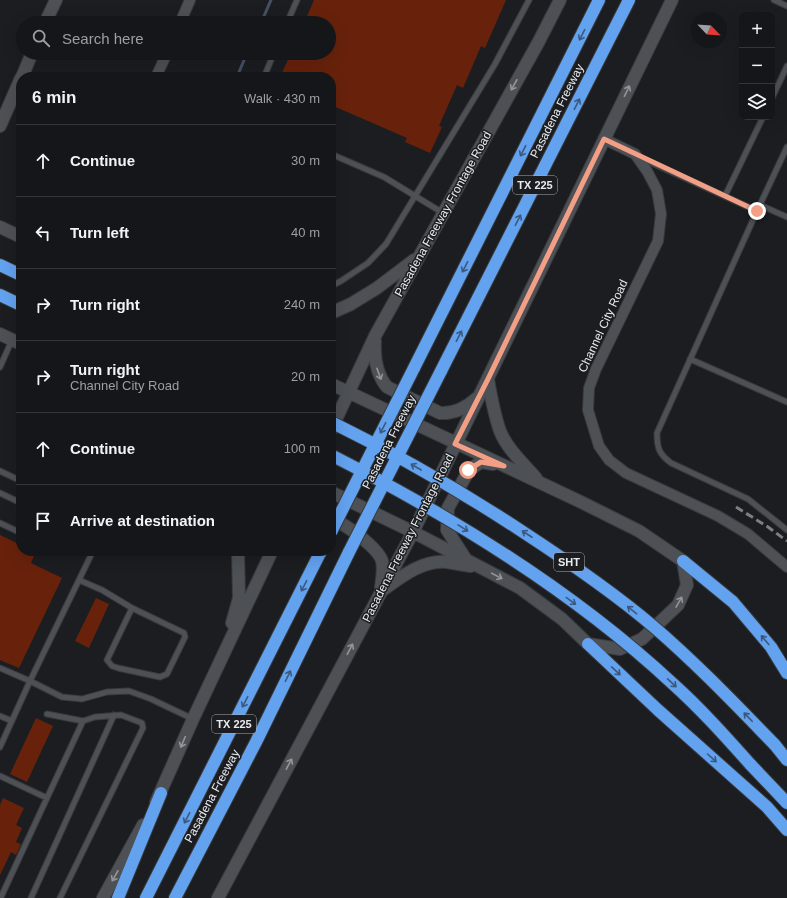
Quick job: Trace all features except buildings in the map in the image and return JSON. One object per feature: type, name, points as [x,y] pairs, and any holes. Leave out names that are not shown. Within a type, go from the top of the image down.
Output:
[{"type":"highway","name":"Pasadena Freeway","points":[[336,522],[599,0]]},
{"type":"highway","name":"Pasadena Freeway","points":[[174,898],[256,742],[349,552],[629,0]]},
{"type":"highway","points":[[0,265],[16,273]]},
{"type":"highway","points":[[0,295],[16,303]]},
{"type":"highway","name":"SHT","points":[[336,424],[374,443],[478,502],[564,558],[610,591],[654,627],[694,664],[775,745],[787,760]]},
{"type":"highway","name":"SHT","points":[[336,458],[463,527],[589,614],[635,650],[673,683],[713,723],[787,803]]},
{"type":"highway","name":"Pasadena Freeway","points":[[146,898],[318,556]]},
{"type":"highway","points":[[683,561],[733,602],[771,647],[787,672]]},
{"type":"highway","points":[[588,644],[658,710],[767,808],[787,830]]},
{"type":"highway","points":[[184,898],[256,742]]},
{"type":"highway","points":[[118,898],[161,793]]},
{"type":"main road","points":[[48,16],[56,0]]},
{"type":"main road","name":"Pasadena Freeway Frontage Road","points":[[336,420],[375,336],[538,43],[560,0]]},
{"type":"main road","name":"Pasadena Freeway Frontage Road","points":[[218,898],[413,532],[672,0]]},
{"type":"main road","points":[[24,72],[29,60]]},
{"type":"main road","points":[[0,126],[16,89]]},
{"type":"main road","points":[[0,227],[16,235]]},
{"type":"main road","points":[[336,311],[351,304],[377,288],[418,257]]},
{"type":"main road","points":[[0,334],[16,342]]},
{"type":"main road","points":[[375,336],[375,359],[381,380],[386,387],[440,413],[448,414],[458,411],[479,396]]},
{"type":"main road","points":[[488,379],[494,409],[501,432],[514,452],[540,482]]},
{"type":"main road","points":[[336,386],[455,444],[540,482],[639,532],[683,561],[687,585],[678,605],[642,638],[620,649],[588,644],[562,619],[520,588],[413,532],[336,494]]},
{"type":"main road","points":[[465,559],[447,530],[448,508],[468,470],[481,462],[504,466]]},
{"type":"main road","points":[[336,522],[347,528],[372,547],[379,555],[383,567],[381,592]]},
{"type":"main road","points":[[223,656],[239,598],[238,556]]},
{"type":"main road","points":[[103,898],[161,793],[193,719],[270,556]]},
{"type":"main road","points":[[381,592],[406,573],[428,565],[444,562],[482,568]]},
{"type":"street","points":[[183,16],[190,0]]},
{"type":"street","points":[[158,72],[164,60]]},
{"type":"street","name":"Channel City Road","points":[[604,139],[635,154],[647,171],[657,190],[661,214],[658,240],[596,369],[589,388],[588,410],[599,446],[608,460],[626,473],[718,516],[748,534],[787,567]]},
{"type":"lane","points":[[290,16],[297,0]]},
{"type":"lane","points":[[336,284],[368,263],[386,244],[459,126],[495,64],[529,0]]},
{"type":"lane","points":[[774,0],[787,6]]},
{"type":"lane","points":[[266,72],[271,60]]},
{"type":"lane","points":[[775,92],[787,66]]},
{"type":"lane","points":[[725,196],[762,120]]},
{"type":"lane","points":[[787,147],[657,433],[657,446],[663,457],[671,463],[748,499],[787,530]]},
{"type":"lane","points":[[635,154],[757,211]]},
{"type":"lane","points":[[336,156],[384,177],[443,213]]},
{"type":"lane","points":[[760,205],[787,217]]},
{"type":"lane","points":[[0,367],[16,342]]},
{"type":"lane","points":[[690,359],[787,402]]},
{"type":"lane","points":[[0,471],[16,479]]},
{"type":"lane","points":[[0,493],[16,501]]},
{"type":"lane","points":[[0,524],[16,531]]},
{"type":"lane","points":[[0,747],[91,556]]},
{"type":"lane","points":[[79,580],[102,590],[132,608],[184,633],[184,637],[167,674],[160,677],[118,668],[112,666],[107,660],[132,608]]},
{"type":"lane","points":[[0,668],[62,697],[82,698],[107,692],[129,691],[151,698],[193,719]]},
{"type":"lane","points":[[47,714],[83,721],[95,717],[121,715],[142,724],[143,728],[60,898]]},
{"type":"lane","points":[[31,898],[114,715]]},
{"type":"lane","points":[[0,716],[12,721]]},
{"type":"lane","points":[[2,897],[83,721]]},
{"type":"lane","points":[[0,776],[47,798]]},
{"type":"waterway","points":[[264,16],[271,0]]},
{"type":"waterway","points":[[239,72],[244,60]]},
{"type":"railway","points":[[736,507],[787,541]]},
{"type":"route","points":[[468,470],[481,462],[504,466],[455,444],[604,139],[757,211]]}]
